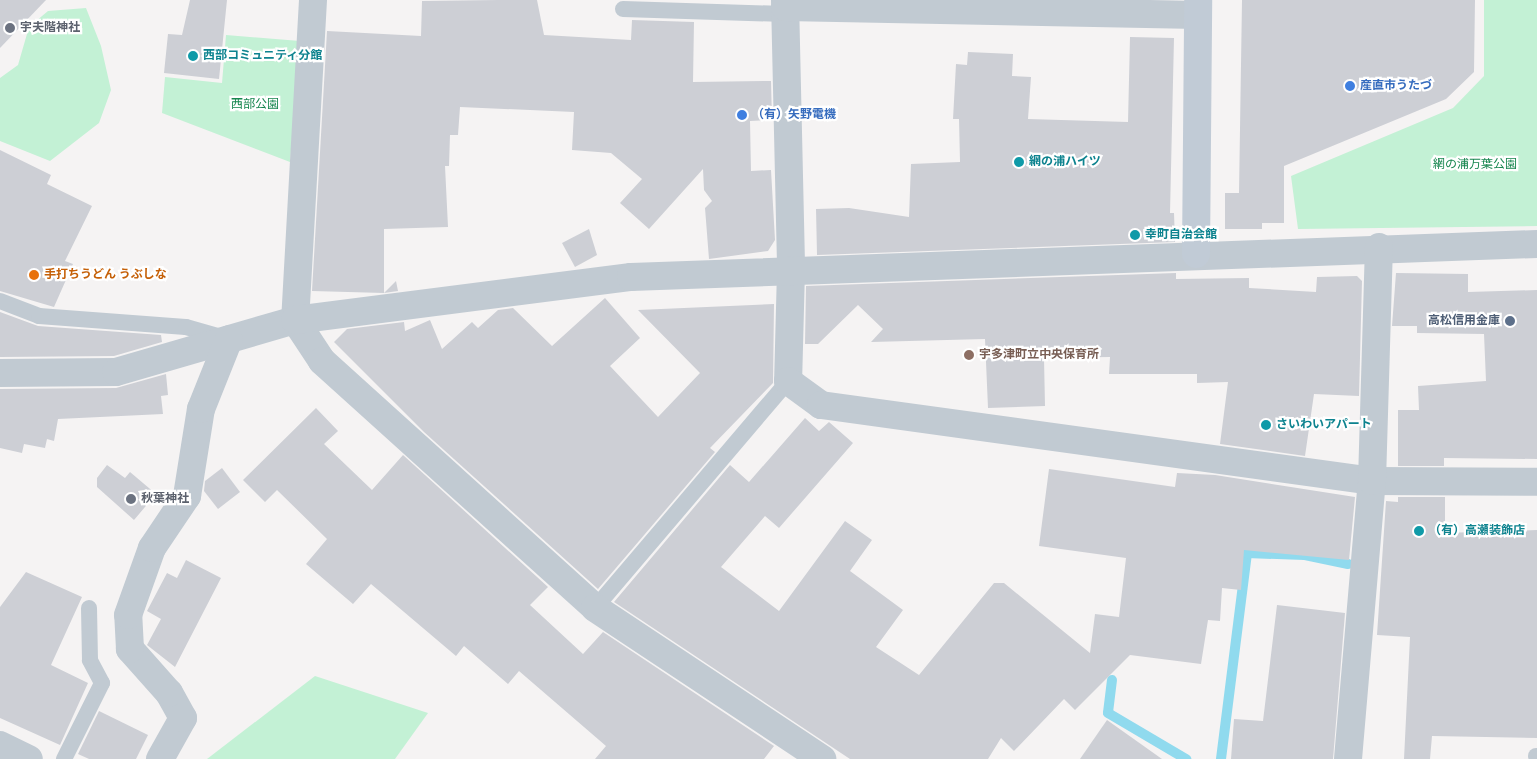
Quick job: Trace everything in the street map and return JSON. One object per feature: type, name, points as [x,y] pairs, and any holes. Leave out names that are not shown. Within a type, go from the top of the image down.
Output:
[{"type":"street","points":[[313,0],[295,320],[322,361],[595,608],[822,759]]},
{"type":"street","points":[[1196,254],[1198,8],[785,7],[791,270],[788,381],[821,405],[1372,481],[1537,482]]},
{"type":"street","points":[[0,373],[116,372],[295,320],[631,277],[1196,254],[1537,244]]},
{"type":"street","points":[[1348,759],[1372,481],[1379,248]]},
{"type":"street","points":[[160,759],[183,718],[169,693],[130,649],[128,615],[152,548],[187,496],[201,409],[229,339]]},
{"type":"street","points":[[0,745],[30,759]]},
{"type":"lane","points":[[624,9],[785,7]]},
{"type":"lane","points":[[0,301],[39,316],[186,326],[229,339]]},
{"type":"lane","points":[[595,608],[788,381]]},
{"type":"lane","points":[[64,759],[102,683],[87,641],[89,608]]},
{"type":"green space","name":"網の浦万葉公園","points":[[1484,0],[1537,0],[1537,226],[1298,229],[1291,176],[1453,108],[1484,76]]},
{"type":"green space","points":[[86,8],[101,46],[111,90],[99,123],[50,161],[0,141],[0,78],[18,65],[29,27],[48,11]]},
{"type":"green space","name":"西部公園","points":[[226,35],[300,41],[290,162],[162,113],[165,77],[222,83]]},
{"type":"green space","points":[[315,676],[428,713],[395,759],[207,759]]},
{"type":"building","name":"宇夫階神社","points":[[0,0],[46,0],[0,48]]},
{"type":"building","points":[[190,0],[227,0],[219,79],[164,73],[168,34],[182,35]]},
{"type":"building","points":[[537,0],[544,35],[631,40],[632,20],[694,22],[693,82],[771,81],[772,120],[750,121],[751,171],[771,170],[775,240],[768,251],[709,259],[705,208],[712,201],[704,190],[703,169],[649,229],[620,203],[642,179],[611,153],[572,150],[574,112],[460,107],[458,135],[450,135],[449,166],[445,166],[448,227],[384,229],[384,293],[312,291],[327,31],[421,36],[422,1]]},
{"type":"building","name":"産直市うたづ","points":[[1242,0],[1475,0],[1474,72],[1446,99],[1284,166],[1284,223],[1262,223],[1262,229],[1225,229],[1225,193],[1239,193]]},
{"type":"building","points":[[1130,37],[1174,38],[1170,213],[1174,213],[1175,242],[817,255],[816,209],[849,208],[909,217],[911,164],[960,162],[959,119],[953,119],[956,64],[967,65],[968,52],[1013,54],[1012,76],[1031,77],[1028,119],[1128,122]]},
{"type":"building","points":[[0,150],[51,175],[47,184],[92,206],[65,261],[73,264],[54,307],[0,291]]},
{"type":"building","points":[[589,229],[597,255],[575,267],[562,243]]},
{"type":"building","points":[[1176,273],[1176,279],[1249,278],[1249,288],[1316,292],[1317,277],[1357,276],[1362,281],[1359,396],[1314,394],[1305,456],[1220,444],[1228,382],[1197,383],[1197,374],[1109,374],[1110,357],[1044,358],[1045,406],[988,408],[985,339],[871,342],[883,329],[858,305],[818,344],[805,344],[806,286]]},
{"type":"building","points":[[1396,273],[1468,274],[1468,292],[1537,290],[1537,459],[1444,458],[1444,466],[1398,466],[1398,410],[1419,410],[1418,386],[1486,381],[1484,334],[1417,333],[1417,326],[1392,326]]},
{"type":"building","points":[[396,281],[398,291],[384,293]]},
{"type":"building","points":[[605,298],[640,338],[610,366],[658,417],[700,373],[638,310],[774,304],[773,383],[710,448],[715,452],[598,589],[424,432],[334,342],[347,329],[404,322],[405,331],[430,320],[442,349],[472,322],[478,328],[498,310],[513,308],[552,346]]},
{"type":"building","points":[[0,312],[38,326],[161,335],[162,342],[114,356],[0,357]]},
{"type":"building","points":[[166,374],[168,395],[161,396],[163,414],[58,419],[54,441],[47,439],[45,448],[24,444],[22,453],[0,448],[0,389],[116,388]]},
{"type":"building","points":[[316,408],[338,431],[324,444],[372,490],[403,455],[548,587],[530,605],[583,654],[603,632],[774,746],[764,759],[595,759],[606,746],[519,671],[508,684],[464,646],[456,656],[371,584],[353,604],[306,564],[327,539],[277,490],[265,502],[243,480]]},
{"type":"building","points":[[805,418],[819,431],[829,422],[853,443],[779,528],[765,516],[721,567],[779,611],[845,521],[872,540],[850,571],[903,610],[876,647],[919,675],[994,583],[1004,583],[1090,653],[1095,614],[1119,617],[1126,558],[1039,546],[1049,469],[1175,487],[1177,473],[1215,475],[1355,497],[1349,560],[1244,550],[1241,590],[1222,588],[1220,621],[1208,620],[1201,664],[1130,655],[1075,710],[1064,699],[1014,751],[1001,738],[988,759],[850,759],[614,602],[730,465],[749,482]]},
{"type":"building","name":"秋葉神社","points":[[107,465],[125,478],[130,472],[156,494],[134,520],[97,487],[97,478]]},
{"type":"building","points":[[222,468],[240,492],[218,509],[204,491],[205,481]]},
{"type":"building","points":[[1398,497],[1445,497],[1445,533],[1537,530],[1537,738],[1432,736],[1430,759],[1404,759],[1410,637],[1377,635],[1386,501],[1398,502]]},
{"type":"building","points":[[186,560],[221,578],[175,667],[147,645],[161,619],[147,611],[167,573],[177,578]]},
{"type":"building","points":[[26,572],[82,597],[51,665],[88,683],[60,745],[0,718],[0,607]]},
{"type":"building","points":[[1277,605],[1345,613],[1333,759],[1231,759],[1234,719],[1263,721]]},
{"type":"building","points":[[99,711],[148,735],[136,759],[89,759],[78,754]]},
{"type":"building","points":[[1107,720],[1162,759],[1080,759]]},
{"type":"waterway","points":[[1221,759],[1247,553],[1305,555],[1348,564]]},
{"type":"waterway","points":[[1112,680],[1108,713],[1186,759]]},
{"type":"place","name":"宇夫階神社","points":[[10,28]]},
{"type":"place","name":"西部コミュニティ分館","points":[[193,56]]},
{"type":"place","name":"産直市うたづ","points":[[1350,86]]},
{"type":"place","name":"（有）矢野電機","points":[[742,115]]},
{"type":"place","name":"網の浦ハイツ","points":[[1019,162]]},
{"type":"place","name":"幸町自治会館","points":[[1135,235]]},
{"type":"place","name":"手打ちうどん うぶしな","points":[[34,275]]},
{"type":"place","name":"高松信用金庫","points":[[1510,321]]},
{"type":"place","name":"宇多津町立中央保育所","points":[[969,355]]},
{"type":"place","name":"さいわいアパート","points":[[1266,425]]},
{"type":"place","name":"秋葉神社","points":[[131,499]]},
{"type":"place","name":"（有）高瀬装飾店","points":[[1419,531]]}]
